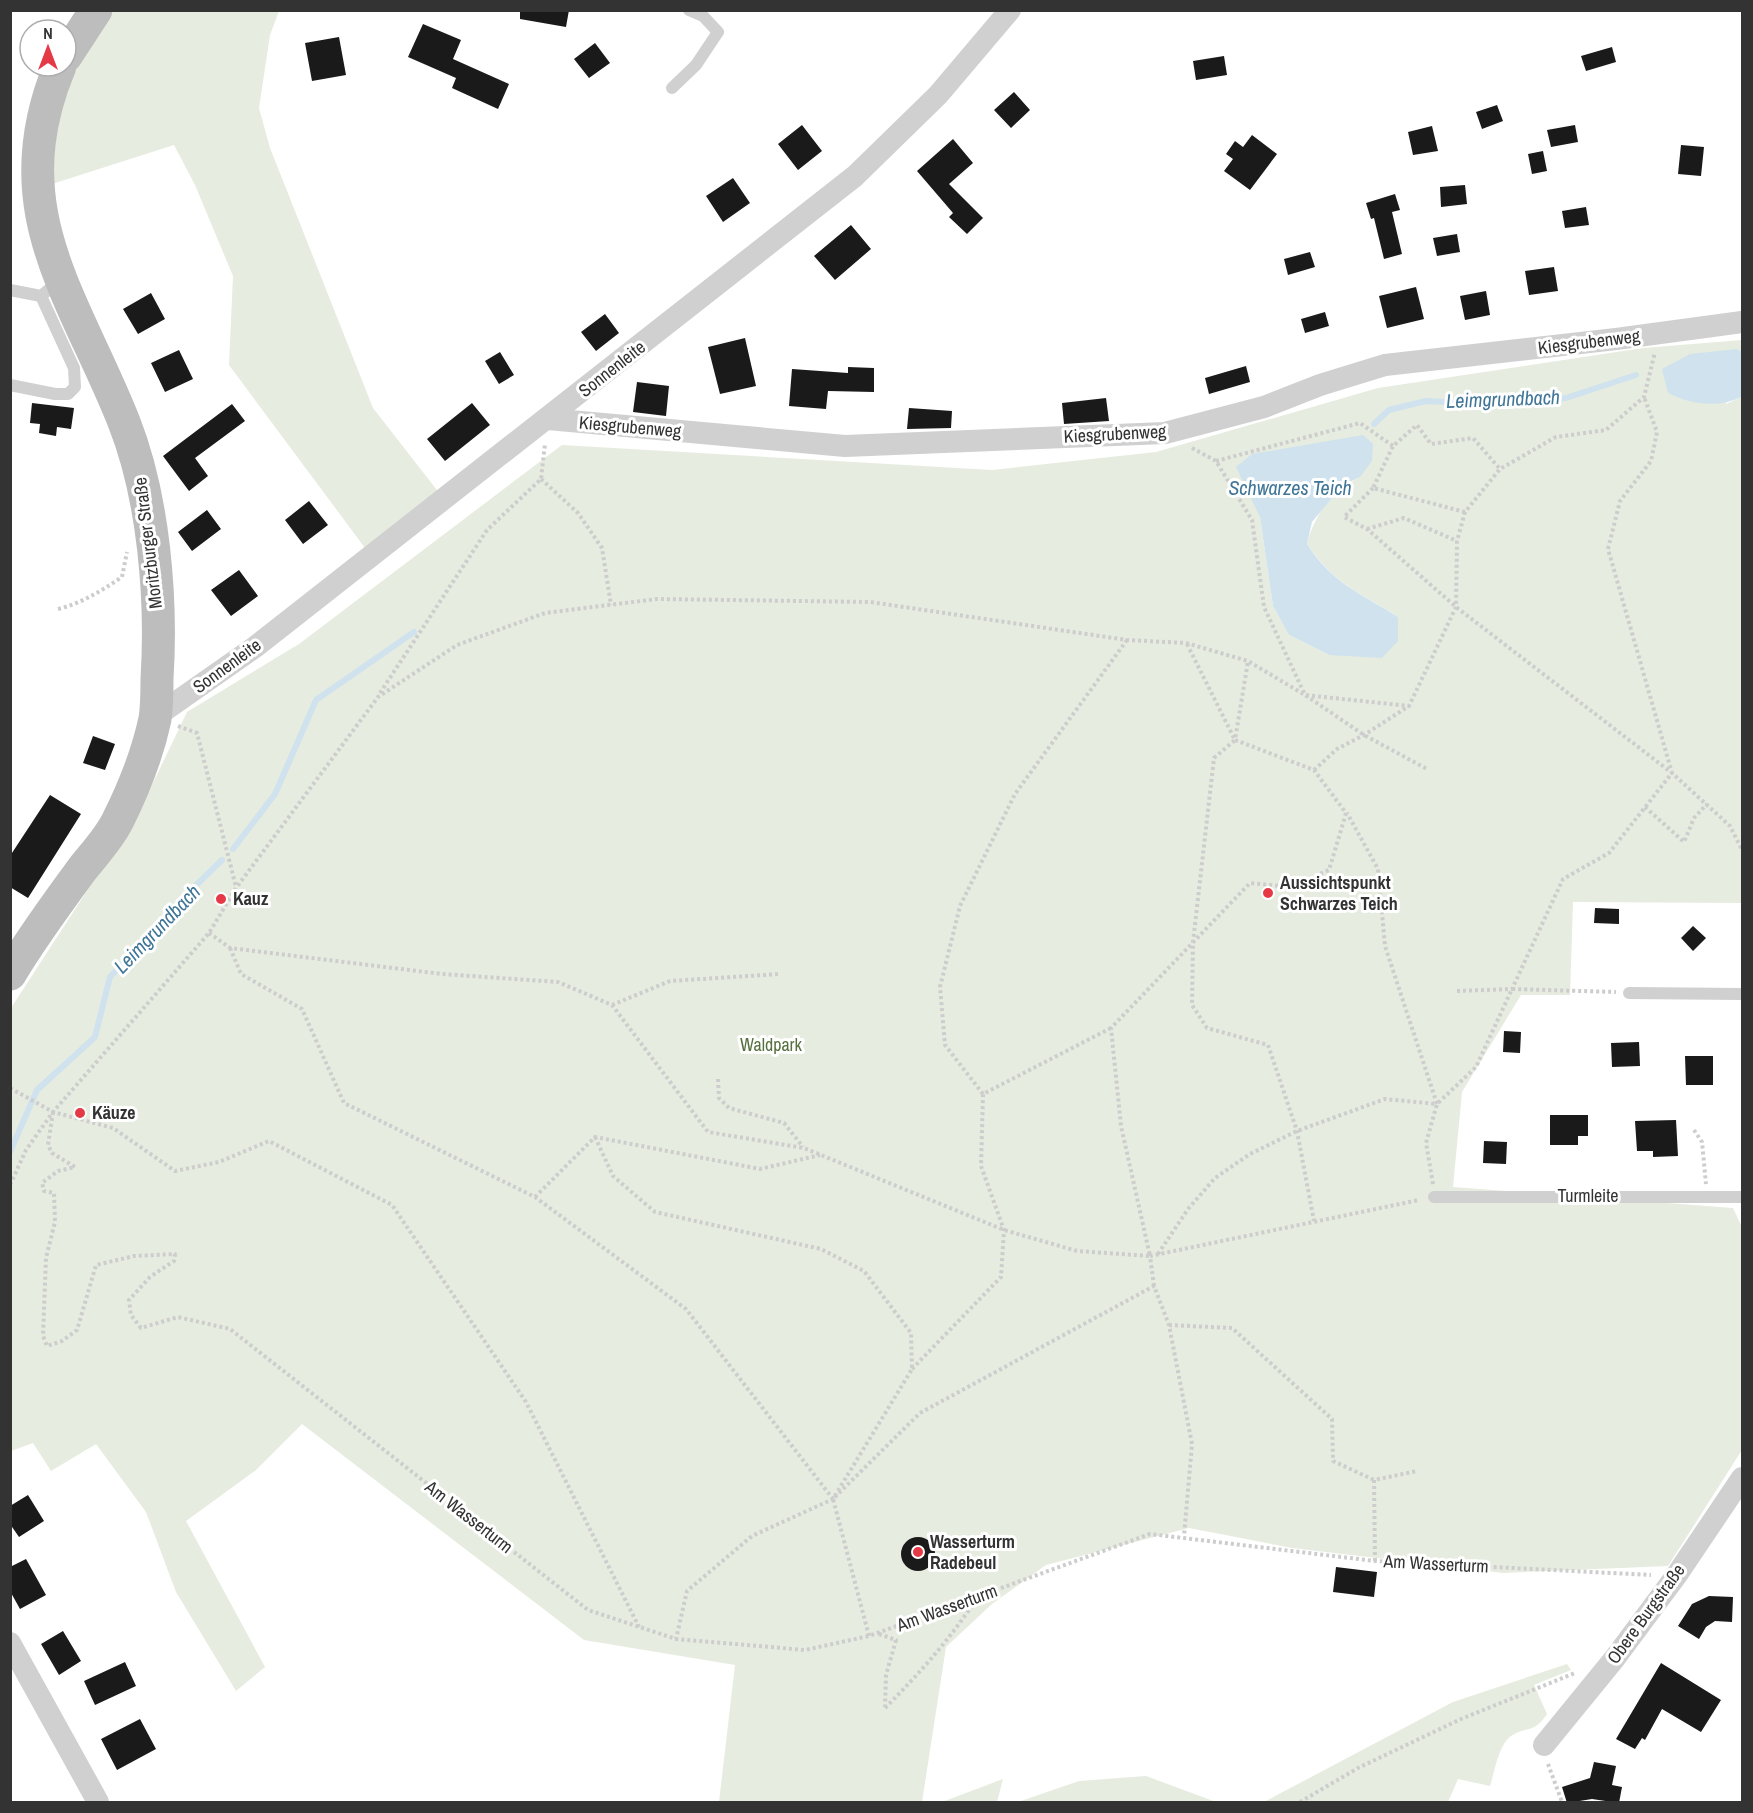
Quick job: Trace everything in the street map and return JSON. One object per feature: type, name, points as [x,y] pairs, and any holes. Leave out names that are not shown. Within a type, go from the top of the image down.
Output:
[{"type":"street","points":[[78,38],[96,10]]},
{"type":"street","name":"Sonnenleite","points":[[155,717],[255,646],[548,420],[855,176],[938,95],[1010,10]]},
{"type":"street","name":"Moritzburger Straße","points":[[10,974],[117,822],[147,748],[155,717],[159,648],[151,534],[139,468],[125,423],[107,382],[47,291],[33,229],[28,172],[30,137],[46,90],[53,78]]},
{"type":"street","name":"Kiesgrubenweg","points":[[548,420],[845,446],[1165,433],[1264,407],[1320,385],[1385,365],[1743,322]]},
{"type":"street","name":"Obere Burgstraße","points":[[1545,1754],[1739,1488]]},
{"type":"street","points":[[10,1643],[98,1803]]},
{"type":"lane","points":[[672,88],[696,65],[718,32],[703,16],[689,10]]},
{"type":"lane","points":[[10,290],[47,291],[74,368],[75,387],[68,394],[55,394],[10,385]]},
{"type":"lane","points":[[1629,993],[1743,994]]},
{"type":"lane","name":"Turmleite","points":[[1434,1197],[1743,1197]]},
{"type":"path","points":[[1659,333],[1644,397],[1657,432],[1651,461],[1620,501],[1608,549],[1672,773]]},
{"type":"path","points":[[1314,770],[1337,749],[1364,735],[1409,706],[1456,607],[1457,541],[1465,512],[1500,470],[1556,437],[1606,430],[1644,397]]},
{"type":"path","points":[[10,1185],[26,1150],[53,1112],[209,933],[236,888],[378,696],[487,530],[541,479],[548,420]]},
{"type":"path","points":[[1305,694],[1264,607],[1252,520],[1216,461],[1360,423],[1393,446]]},
{"type":"path","points":[[1500,470],[1473,438],[1431,444],[1417,425],[1393,446],[1373,488],[1344,516],[1366,529],[1456,607],[1672,773],[1730,826],[1743,850]]},
{"type":"path","points":[[541,479],[578,513],[602,548],[611,605]]},
{"type":"path","points":[[1373,488],[1465,512]]},
{"type":"path","points":[[1366,529],[1404,519],[1457,541]]},
{"type":"path","points":[[58,609],[74,605],[98,593],[122,577],[131,539],[151,534]]},
{"type":"path","points":[[378,696],[457,645],[545,613],[657,600],[870,602],[1127,640],[1186,643],[1248,661],[1305,694],[1364,735],[1427,769]]},
{"type":"path","points":[[833,1499],[912,1369],[1001,1277],[1004,1230],[981,1166],[982,1094],[945,1045],[940,987],[960,906],[1015,794],[1127,640]]},
{"type":"path","points":[[1186,643],[1235,740],[1314,770],[1346,813],[1378,869],[1386,946],[1437,1104]]},
{"type":"path","points":[[1248,661],[1235,740],[1214,758],[1193,942],[1192,1005],[1208,1028],[1268,1045],[1297,1131],[1314,1221]]},
{"type":"path","points":[[1305,694],[1409,706]]},
{"type":"path","points":[[197,733],[236,888]]},
{"type":"path","points":[[209,933],[230,948],[442,975],[558,982],[612,1005],[708,1132],[804,1148],[1004,1230],[1077,1251],[1150,1256],[1434,1197],[1426,1143],[1437,1104],[1476,1067],[1563,879],[1609,853],[1672,773]]},
{"type":"path","points":[[1645,807],[1684,842],[1694,818],[1707,804]]},
{"type":"path","points":[[982,1094],[1111,1028],[1250,883],[1290,887],[1329,870],[1346,813]]},
{"type":"path","points":[[230,948],[241,974],[302,1009],[344,1102],[535,1197],[686,1309],[833,1499],[869,1636]]},
{"type":"path","points":[[612,1005],[670,981],[780,975]]},
{"type":"path","points":[[1457,991],[1512,989],[1629,993]]},
{"type":"path","points":[[1111,1028],[1121,1126],[1150,1256],[1154,1286],[1169,1325],[1192,1444],[1184,1536]]},
{"type":"path","points":[[718,1079],[719,1098],[729,1108],[784,1123],[804,1148]]},
{"type":"path","points":[[10,1088],[31,1102],[53,1112],[113,1128],[175,1171],[219,1162],[269,1141],[392,1205],[526,1402],[639,1627]]},
{"type":"path","points":[[1158,1254],[1188,1209],[1215,1178],[1250,1154],[1297,1131],[1385,1099],[1437,1104]]},
{"type":"path","name":"Am Wasserturm","points":[[53,1112],[48,1145],[57,1156],[75,1167],[58,1172],[42,1183],[44,1191],[54,1193],[55,1222],[46,1258],[43,1336],[48,1346],[62,1341],[77,1330],[96,1264],[134,1256],[175,1254],[174,1261],[150,1277],[129,1300],[130,1315],[141,1328],[178,1317],[230,1329],[588,1610],[676,1639],[805,1650],[869,1636],[1150,1534],[1184,1536],[1375,1561],[1676,1576]]},
{"type":"path","points":[[1694,1130],[1702,1142],[1707,1197]]},
{"type":"path","points":[[535,1197],[595,1137]]},
{"type":"path","points":[[595,1137],[760,1169],[821,1155]]},
{"type":"path","points":[[595,1137],[614,1176],[655,1212],[820,1249],[864,1271],[911,1333],[912,1369]]},
{"type":"path","points":[[676,1639],[687,1591],[752,1536],[833,1499],[920,1413],[1154,1286]]},
{"type":"path","points":[[1169,1325],[1232,1328],[1332,1419],[1333,1461],[1374,1480],[1417,1471]]},
{"type":"path","points":[[1374,1480],[1375,1561]]},
{"type":"path","points":[[878,1633],[896,1640],[886,1674],[885,1707],[940,1648],[978,1597]]},
{"type":"path","points":[[1300,1803],[1358,1768],[1461,1719],[1578,1672]]},
{"type":"path","points":[[1545,1754],[1562,1803]]},
{"type":"green space","points":[[114,11],[279,11],[270,35],[259,108],[270,148],[373,408],[440,494],[368,552],[229,365],[233,276],[195,185],[174,145],[52,184],[60,82],[63,78],[78,78],[78,58]]},
{"type":"green space","name":"Waldpark","points":[[1742,340],[1742,352],[1737,349],[1726,404],[1742,397],[1742,903],[1573,902],[1570,995],[1521,995],[1462,1092],[1453,1187],[1733,1208],[1742,1227],[1742,1450],[1668,1566],[1503,1573],[1292,1548],[1189,1528],[1046,1565],[992,1604],[946,1647],[922,1802],[719,1802],[735,1665],[584,1640],[302,1424],[256,1470],[186,1521],[265,1667],[236,1691],[176,1592],[146,1512],[96,1444],[51,1471],[33,1443],[11,1451],[11,1008],[142,806],[187,712],[299,644],[562,445],[992,470],[1156,452],[1378,388],[1643,348]],"holes":[[[1360,477],[1350,482],[1326,504],[1314,523],[1307,544],[1327,569],[1338,578],[1398,617],[1329,655],[1289,635],[1273,606],[1260,517]]]},
{"type":"green space","points":[[1567,1664],[1571,1670],[1534,1685],[1547,1714],[1538,1725],[1517,1733],[1507,1740],[1500,1752],[1490,1786],[1458,1779],[1448,1802],[1264,1802],[1453,1702]]},
{"type":"green space","points":[[1146,1776],[1216,1802],[1018,1802],[1079,1781]]},
{"type":"green space","points":[[1003,1779],[997,1802],[942,1802]]},
{"type":"water","points":[[1737,349],[1742,352],[1742,397],[1724,403],[1705,404],[1668,393],[1662,369],[1690,354]]},
{"type":"water","name":"Schwarzes Teich","points":[[1363,435],[1373,444],[1372,461],[1360,477],[1343,485],[1312,522],[1307,544],[1337,578],[1398,617],[1398,641],[1382,658],[1329,655],[1289,635],[1273,606],[1260,517],[1236,467],[1252,454]]},
{"type":"building","points":[[520,10],[569,10],[566,27],[520,19]]},
{"type":"building","points":[[423,24],[461,40],[453,59],[509,84],[498,109],[452,88],[456,78],[408,57]]},
{"type":"building","points":[[339,37],[346,75],[312,81],[305,43]]},
{"type":"building","points":[[595,43],[610,63],[589,78],[574,59]]},
{"type":"building","points":[[1612,47],[1616,62],[1586,71],[1581,56]]},
{"type":"building","points":[[1224,56],[1227,75],[1196,80],[1193,61]]},
{"type":"building","points":[[1014,92],[1030,110],[1011,128],[994,110]]},
{"type":"building","points":[[1497,105],[1503,121],[1482,129],[1476,112]]},
{"type":"building","points":[[802,125],[822,151],[798,170],[778,144]]},
{"type":"building","points":[[1575,125],[1578,142],[1551,147],[1547,130]]},
{"type":"building","points":[[1432,126],[1438,151],[1413,155],[1408,132]]},
{"type":"building","points":[[1252,135],[1277,154],[1250,190],[1224,171],[1233,159],[1226,154],[1235,141],[1243,147]]},
{"type":"building","points":[[953,139],[973,163],[949,184],[983,218],[967,234],[949,217],[953,213],[917,171]]},
{"type":"building","points":[[1681,145],[1704,147],[1701,176],[1678,174]]},
{"type":"building","points":[[1543,151],[1547,171],[1532,174],[1528,154]]},
{"type":"building","points":[[733,178],[750,203],[723,222],[706,196]]},
{"type":"building","points":[[1465,185],[1467,204],[1441,207],[1440,187]]},
{"type":"building","points":[[1395,194],[1400,210],[1392,212],[1402,254],[1384,259],[1374,218],[1371,219],[1366,203]]},
{"type":"building","points":[[1586,207],[1589,225],[1565,228],[1562,211]]},
{"type":"building","points":[[851,225],[871,249],[835,280],[814,256]]},
{"type":"building","points":[[1457,234],[1460,252],[1437,256],[1433,238]]},
{"type":"building","points":[[1310,252],[1315,267],[1288,275],[1284,259]]},
{"type":"building","points":[[1554,267],[1558,291],[1529,295],[1525,271]]},
{"type":"building","points":[[1416,287],[1424,319],[1387,328],[1379,296]]},
{"type":"building","points":[[1486,291],[1490,315],[1465,320],[1460,296]]},
{"type":"building","points":[[151,293],[165,319],[138,334],[123,309]]},
{"type":"building","points":[[1325,312],[1329,326],[1305,333],[1301,319]]},
{"type":"building","points":[[605,314],[619,333],[596,351],[581,332]]},
{"type":"building","points":[[745,338],[756,386],[720,394],[708,347]]},
{"type":"building","points":[[179,350],[193,379],[165,392],[151,363]]},
{"type":"building","points":[[500,352],[514,375],[499,384],[485,361]]},
{"type":"building","points":[[1246,366],[1250,382],[1209,394],[1205,378]]},
{"type":"building","points":[[848,367],[874,368],[874,392],[828,391],[826,409],[789,406],[792,369],[848,373]]},
{"type":"building","points":[[637,382],[669,386],[666,416],[633,412]]},
{"type":"building","points":[[1106,398],[1109,421],[1064,424],[1062,403]]},
{"type":"building","points":[[32,403],[74,408],[71,429],[57,427],[56,436],[39,433],[40,424],[30,423]]},
{"type":"building","points":[[472,403],[490,425],[445,461],[427,439]]},
{"type":"building","points":[[232,404],[245,421],[195,458],[208,476],[189,491],[163,456]]},
{"type":"building","points":[[909,408],[952,411],[951,428],[907,429]]},
{"type":"building","points":[[309,501],[328,525],[303,544],[285,520]]},
{"type":"building","points":[[207,510],[221,529],[192,551],[178,532]]},
{"type":"building","points":[[239,570],[258,596],[231,616],[211,590]]},
{"type":"building","points":[[93,736],[115,744],[105,770],[83,763]]},
{"type":"building","points":[[50,795],[81,814],[28,898],[10,887],[10,856]]},
{"type":"building","points":[[1595,908],[1619,909],[1619,924],[1594,923]]},
{"type":"building","points":[[1693,926],[1706,938],[1693,951],[1681,938]]},
{"type":"building","points":[[1504,1031],[1521,1032],[1520,1053],[1503,1052]]},
{"type":"building","points":[[1639,1042],[1640,1066],[1612,1067],[1611,1043]]},
{"type":"building","points":[[1685,1056],[1713,1056],[1713,1085],[1686,1085]]},
{"type":"building","points":[[1550,1115],[1588,1115],[1588,1136],[1578,1136],[1578,1145],[1550,1145]]},
{"type":"building","points":[[1676,1120],[1678,1156],[1653,1157],[1653,1151],[1637,1151],[1635,1121]]},
{"type":"building","points":[[1484,1141],[1507,1142],[1506,1164],[1483,1163]]},
{"type":"building","points":[[28,1495],[44,1521],[19,1537],[10,1524],[10,1506]]},
{"type":"building","name":"Wasserturm Radebeul","points":[[918,1537],[930,1542],[935,1554],[930,1566],[918,1571],[906,1566],[901,1554],[906,1542]]},
{"type":"building","points":[[26,1559],[46,1595],[20,1609],[10,1591],[10,1567]]},
{"type":"building","points":[[1336,1567],[1377,1572],[1374,1597],[1333,1592]]},
{"type":"building","points":[[1709,1596],[1733,1597],[1732,1622],[1715,1621],[1706,1627],[1699,1639],[1678,1626],[1692,1604]]},
{"type":"building","points":[[63,1631],[81,1661],[59,1675],[41,1644]]},
{"type":"building","points":[[125,1662],[136,1686],[95,1705],[84,1681]]},
{"type":"building","points":[[1661,1663],[1721,1700],[1701,1732],[1662,1709],[1645,1740],[1642,1738],[1635,1749],[1616,1739]]},
{"type":"building","points":[[140,1719],[156,1749],[117,1770],[101,1739]]},
{"type":"building","points":[[1594,1762],[1616,1766],[1612,1785],[1622,1787],[1619,1803],[1592,1799],[1567,1803],[1562,1787],[1590,1778]]},
{"type":"waterway","name":"Leimgrundbach","points":[[1374,424],[1389,410],[1426,401],[1483,404],[1566,398],[1636,375]]},
{"type":"waterway","name":"Leimgrundbach","points":[[233,849],[275,794],[316,700],[414,632]]},
{"type":"waterway","name":"Leimgrundbach","points":[[10,1152],[37,1090],[95,1037],[110,977],[222,860]]},
{"type":"place","name":"Aussichtspunkt Schwarzes Teich","points":[[1268,893]]},
{"type":"place","name":"Kauz","points":[[221,899]]},
{"type":"place","name":"Käuze","points":[[80,1113]]},
{"type":"place","name":"Wasserturm Radebeul","points":[[918,1552]]}]
